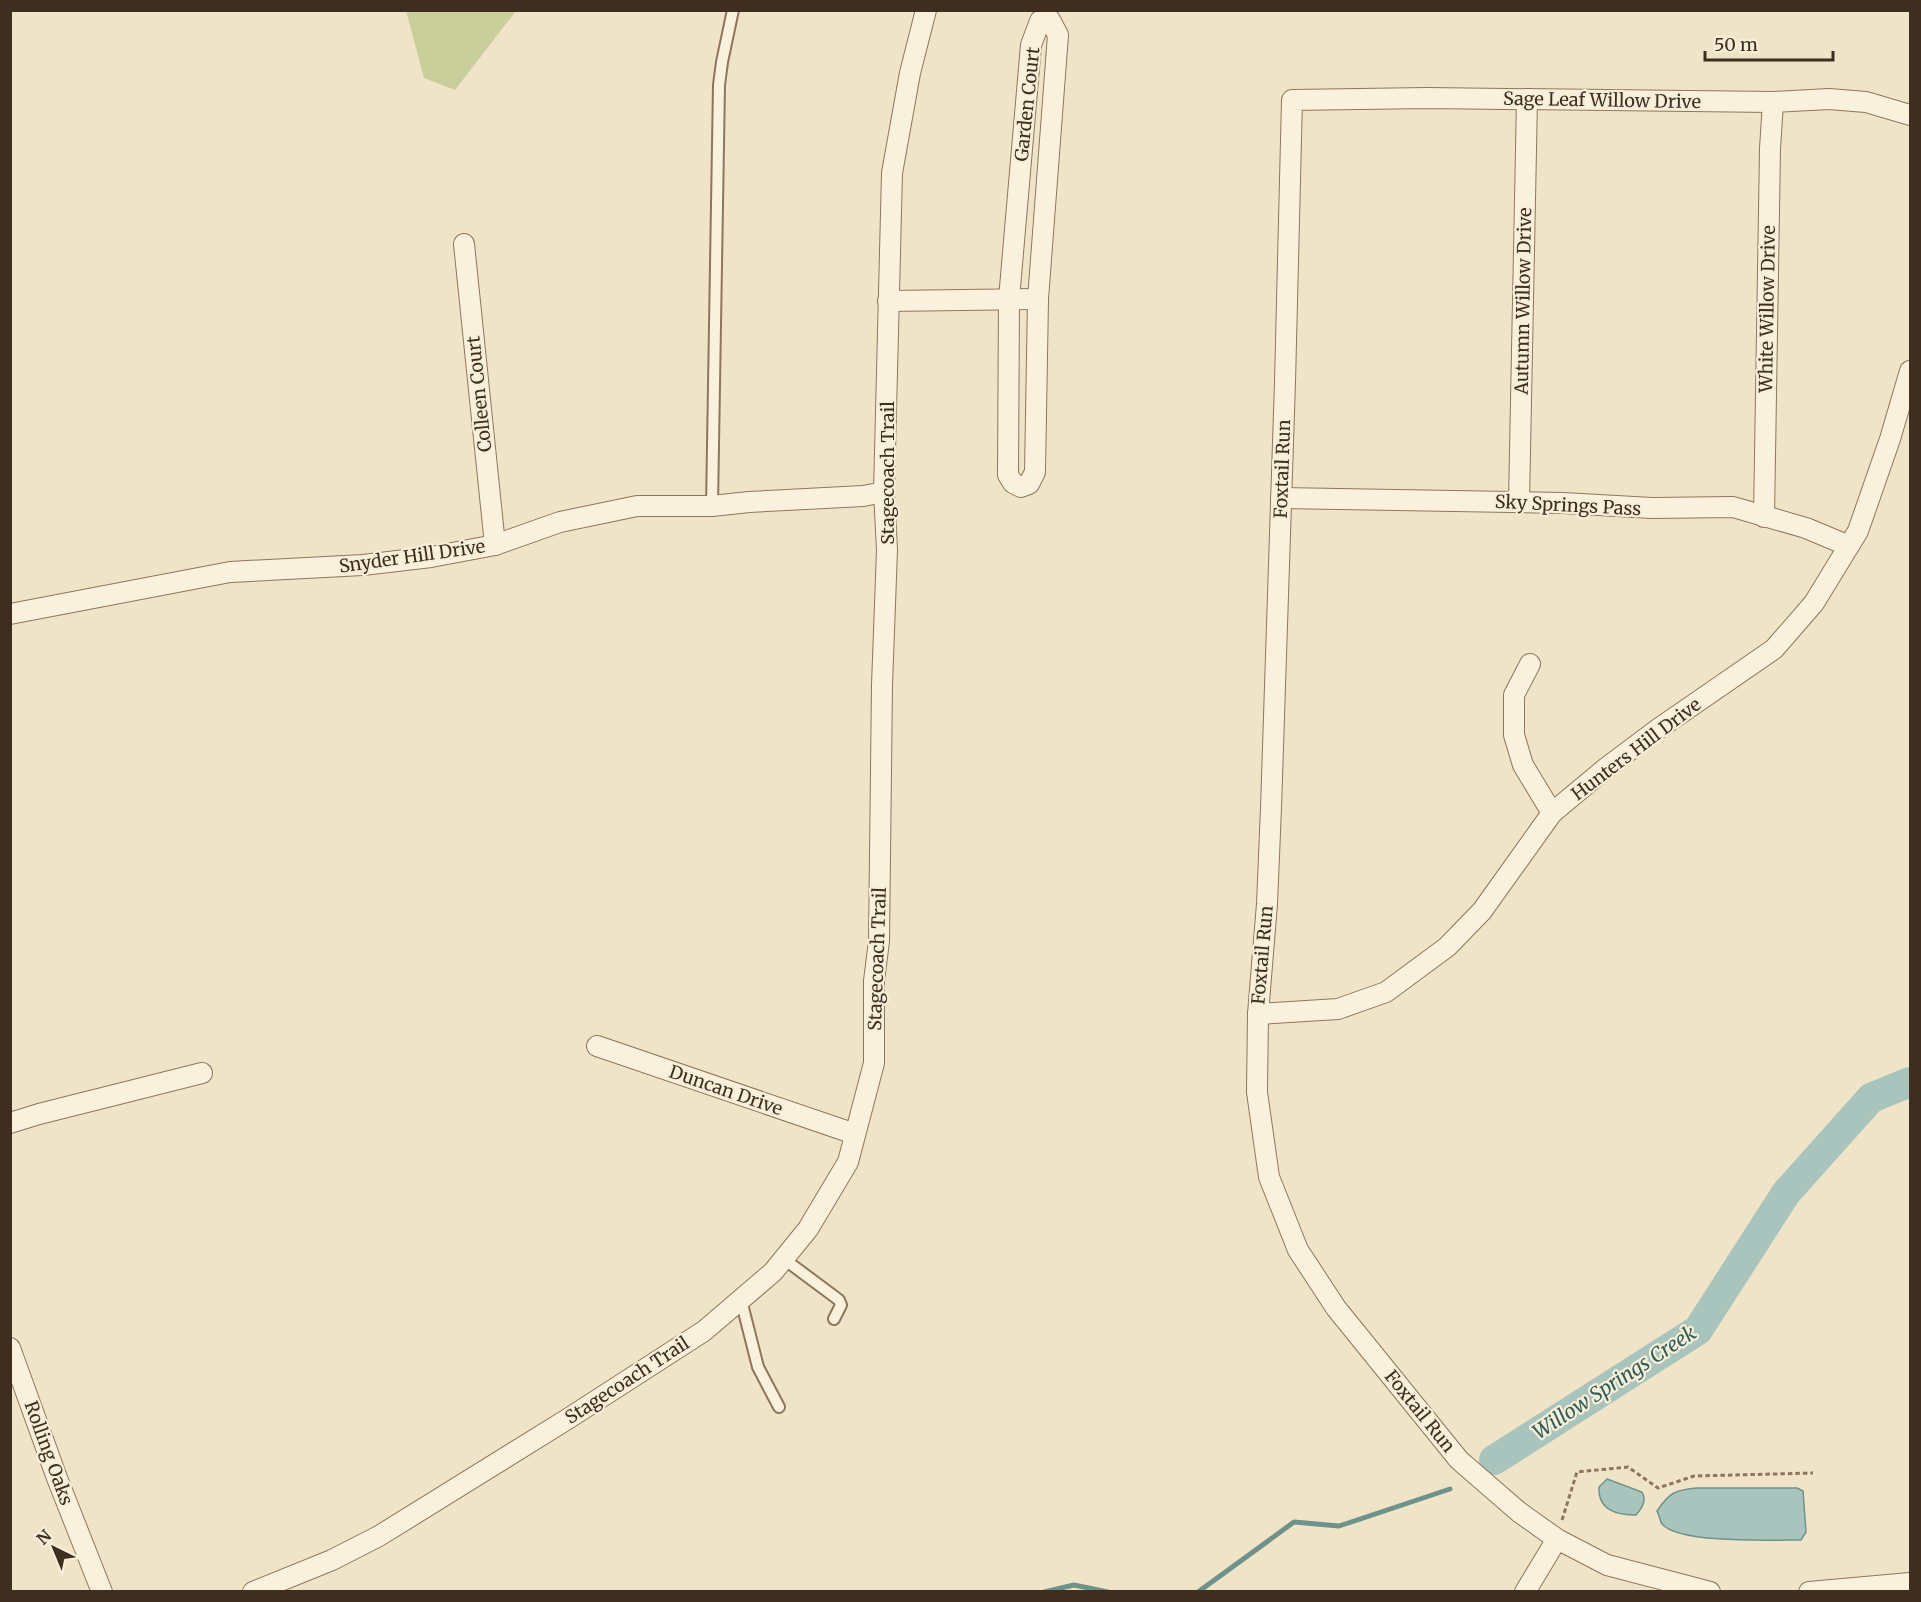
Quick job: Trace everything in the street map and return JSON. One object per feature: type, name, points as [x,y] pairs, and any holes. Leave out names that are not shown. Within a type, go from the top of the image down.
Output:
[{"type":"street","name":"Stagecoach Trail","points":[[253,1592],[332,1560],[379,1536],[705,1331],[773,1272],[784,1259],[808,1229],[848,1162],[874,1063],[874,981],[879,941],[882,685],[887,550],[884,492],[892,172],[910,73],[926,10]]},
{"type":"street","name":"Garden Court","points":[[1050,20],[1058,35],[1038,299],[1035,472],[1029,484],[1021,487],[1013,483],[1008,475],[1009,299],[1031,45],[1040,21],[1050,20]]},
{"type":"street","name":"Sage Leaf Willow Drive","points":[[1292,100],[1527,99],[1773,102],[1829,99],[1857,101],[1911,115]]},
{"type":"street","name":"Autumn Willow Drive","points":[[1519,502],[1527,99]]},
{"type":"street","name":"Foxtail Run","points":[[1292,100],[1267,904],[1258,1014],[1257,1092],[1269,1177],[1298,1250],[1336,1308],[1459,1460],[1519,1512],[1557,1539],[1607,1564],[1710,1592]]},
{"type":"street","name":"White Willow Drive","points":[[1764,517],[1770,149],[1773,102]]},
{"type":"street","name":"Colleen Court","points":[[464,244],[495,545]]},
{"type":"street","points":[[888,301],[1038,299]]},
{"type":"street","name":"Hunters Hill Drive","points":[[1258,1014],[1338,1009],[1386,992],[1448,946],[1482,911],[1552,813],[1658,729],[1774,649],[1814,603],[1858,531],[1911,371]]},
{"type":"street","name":"Snyder Hill Drive","points":[[10,614],[230,572],[363,565],[430,557],[495,545],[560,522],[637,506],[712,506],[863,496],[884,492]]},
{"type":"street","name":"Sky Springs Pass","points":[[1281,498],[1519,502],[1652,508],[1734,507],[1806,528],[1849,546]]},
{"type":"street","points":[[1530,664],[1514,694],[1514,735],[1523,765],[1552,813]]},
{"type":"street","name":"Duncan Drive","points":[[597,1046],[855,1134]]},
{"type":"street","points":[[10,1123],[202,1073]]},
{"type":"street","name":"Rolling Oaks","points":[[10,1348],[57,1478],[102,1592]]},
{"type":"street","points":[[1525,1592],[1557,1539]]},
{"type":"street","points":[[1809,1592],[1911,1583]]},
{"type":"lane","points":[[712,506],[719,85],[734,10]]},
{"type":"lane","points":[[784,1259],[839,1300],[841,1305],[834,1319]]},
{"type":"lane","points":[[741,1300],[758,1367],[779,1407]]},
{"type":"path","points":[[1557,1539],[1577,1472],[1629,1467],[1658,1488],[1694,1476],[1813,1473]]},
{"type":"green space","points":[[406,10],[516,11],[455,90],[424,78]]},
{"type":"water","points":[[1607,1479],[1642,1492],[1644,1501],[1636,1515],[1615,1512],[1605,1506],[1599,1495],[1599,1487]]},
{"type":"water","points":[[1696,1488],[1797,1488],[1803,1491],[1806,1532],[1801,1540],[1728,1540],[1687,1535],[1662,1524],[1657,1511],[1665,1500],[1678,1491]]},
{"type":"waterway","name":"Willow Springs Creek","points":[[1494,1460],[1698,1330],[1786,1193],[1871,1098],[1910,1082]]},
{"type":"waterway","name":"Willow Springs Creek","points":[[1198,1592],[1294,1522],[1339,1526],[1450,1489]]},
{"type":"waterway","name":"Willow Springs Creek","points":[[1044,1592],[1074,1585],[1108,1592]]}]
